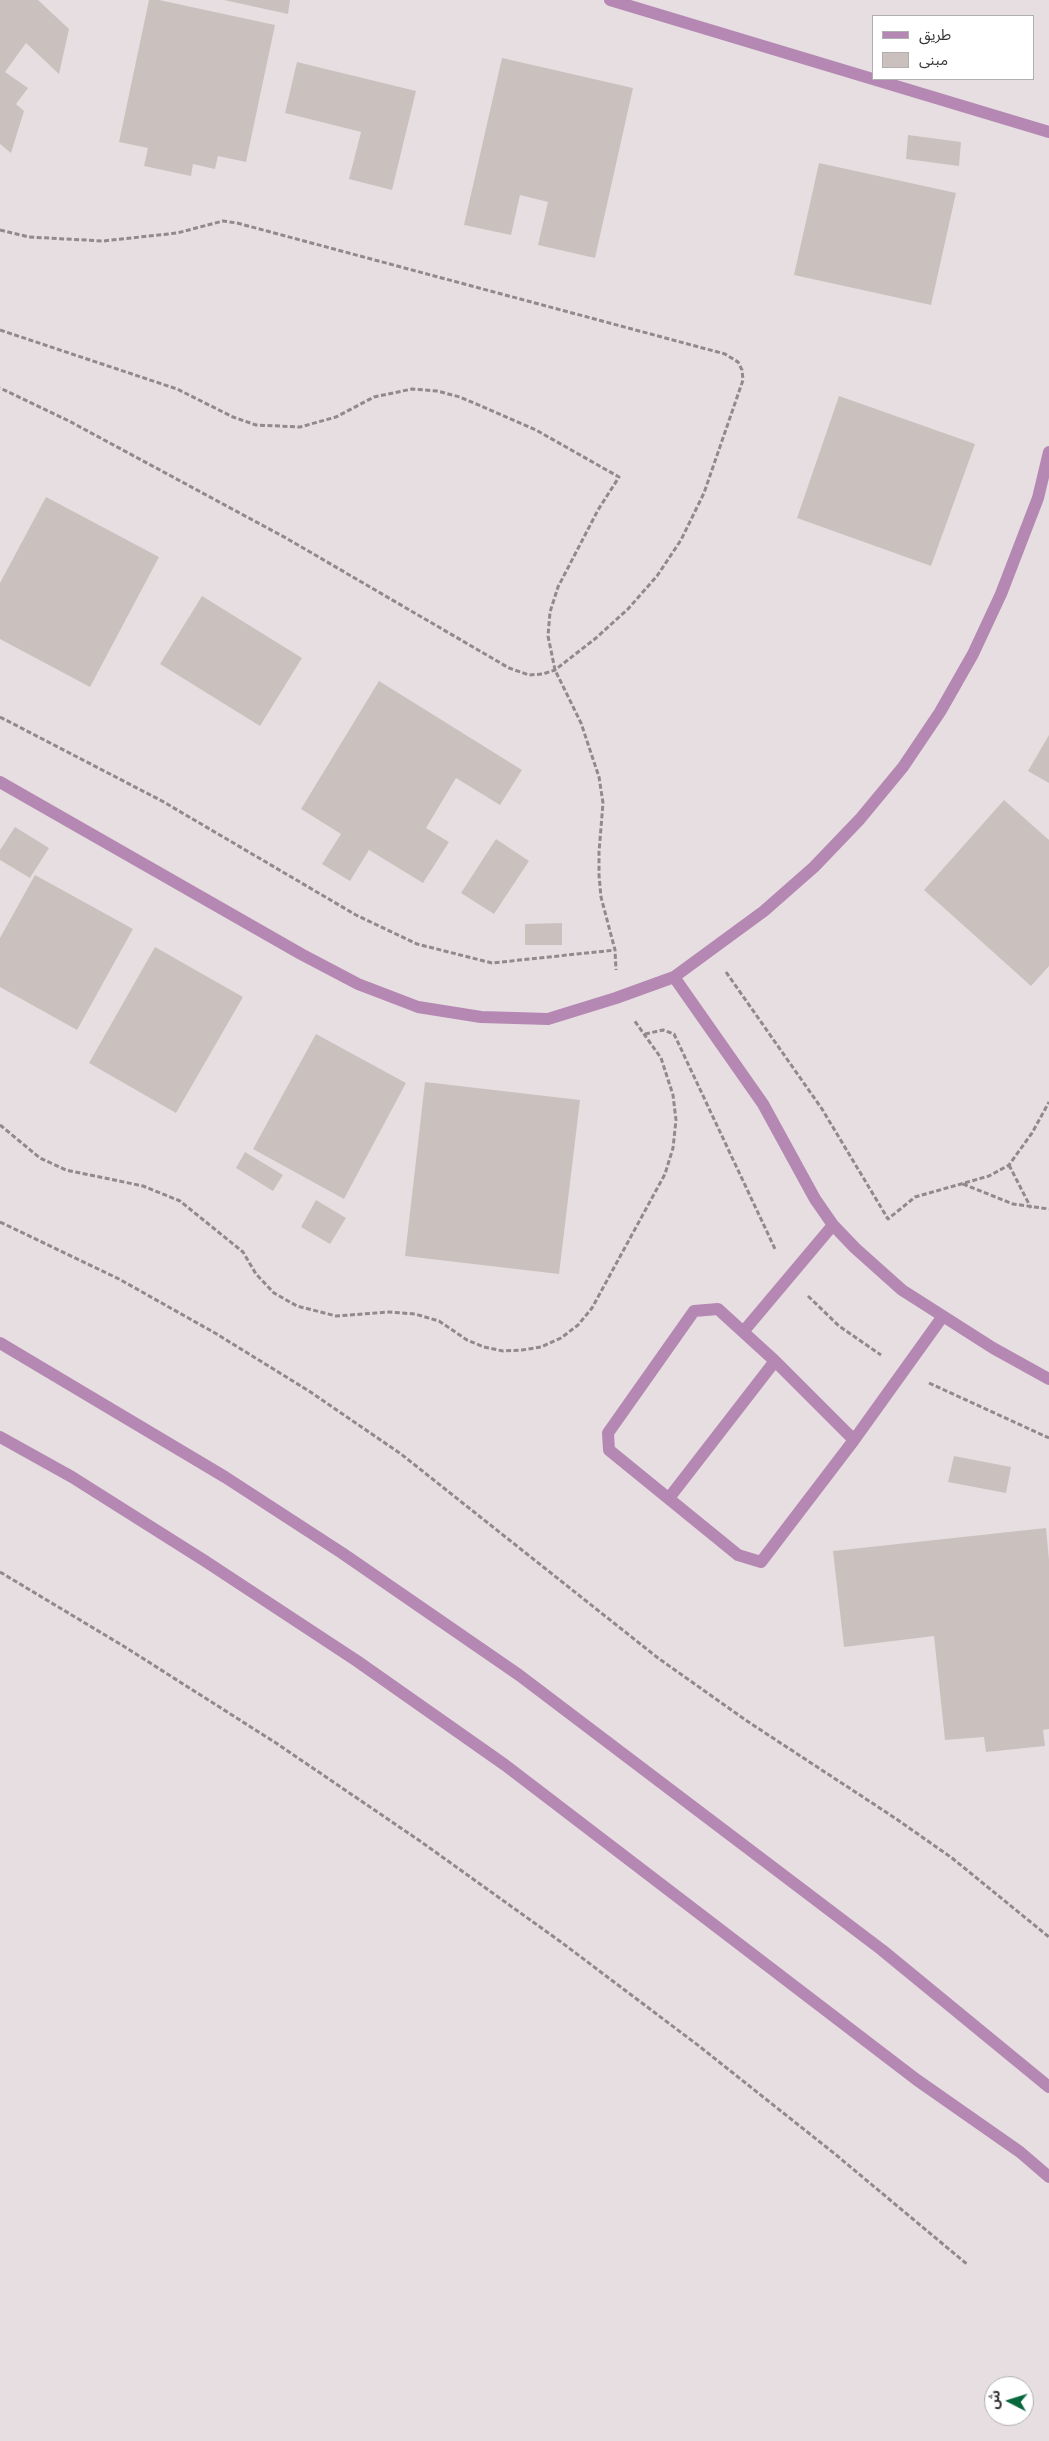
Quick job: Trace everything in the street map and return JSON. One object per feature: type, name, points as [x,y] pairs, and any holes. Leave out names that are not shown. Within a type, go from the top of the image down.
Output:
[{"type":"street","points":[[610,0],[872,79]]},
{"type":"street","points":[[876,80],[1049,132]]},
{"type":"street","points":[[0,782],[301,954],[358,984],[418,1007],[481,1017],[548,1019],[616,998],[674,977],[764,911],[814,867],[860,819],[903,767],[940,712],[973,654],[1001,594],[1038,498],[1049,452]]},
{"type":"street","points":[[674,977],[763,1104],[799,1172],[834,1225],[877,1270],[902,1290],[993,1348],[1049,1378]]},
{"type":"street","points":[[743,1332],[834,1225]]},
{"type":"street","points":[[854,1440],[775,1361],[718,1309],[694,1311],[608,1433],[609,1450],[738,1555],[761,1562],[854,1440],[943,1316]]},
{"type":"street","points":[[0,1344],[225,1477],[342,1553],[520,1676],[882,1950],[1049,2087]]},
{"type":"street","points":[[669,1498],[775,1361]]},
{"type":"street","points":[[0,1437],[72,1477],[205,1561],[357,1661],[497,1759],[650,1874],[917,2080],[1020,2152],[1049,2177]]},
{"type":"path","points":[[0,230],[29,237],[103,242],[177,233],[223,221],[237,223],[732,357],[742,370],[743,380],[704,493],[681,540],[657,576],[628,609],[596,638],[554,670],[543,674],[529,674],[509,668],[286,538],[69,421],[0,388]]},
{"type":"path","points":[[0,330],[178,389],[233,417],[256,425],[300,427],[336,417],[374,396],[412,389],[437,390],[460,397],[536,430],[619,477],[598,510],[558,587],[552,604],[548,636],[554,670],[581,723],[599,777],[603,803],[599,875],[615,950],[616,998],[661,1058],[673,1095],[676,1120],[674,1148],[665,1174],[592,1308],[578,1325],[561,1338],[541,1347],[512,1350],[484,1347],[467,1340],[439,1321],[415,1314],[389,1312],[336,1316],[297,1306],[274,1293],[256,1274],[243,1252],[180,1201],[144,1186],[66,1170],[40,1158],[0,1125]]},
{"type":"path","points":[[0,717],[162,801],[356,916],[417,944],[492,963],[615,950]]},
{"type":"path","points":[[711,951],[822,1109],[888,1218],[915,1197],[989,1176],[1009,1165],[1032,1133],[1049,1102]]},
{"type":"path","points":[[1009,1165],[1031,1208]]},
{"type":"path","points":[[963,1184],[1013,1204],[1049,1209]]},
{"type":"path","points":[[0,1222],[119,1279],[215,1333],[310,1391],[422,1471],[658,1658],[747,1721],[895,1818],[952,1858],[1049,1937]]},
{"type":"path","points":[[0,1572],[125,1647],[276,1743],[420,1841],[561,1942],[707,2052],[835,2154],[968,2265]]},
{"type":"building","points":[[0,0],[38,0],[69,29],[59,74],[26,43],[5,72],[28,88],[16,104],[24,111],[11,153],[0,144]]},
{"type":"building","points":[[149,0],[159,0],[275,25],[246,162],[218,156],[215,169],[193,164],[191,176],[144,166],[148,148],[119,142]]},
{"type":"building","points":[[224,0],[290,0],[288,14]]},
{"type":"building","points":[[502,58],[633,88],[595,258],[538,245],[548,202],[520,195],[511,235],[464,225]]},
{"type":"building","points":[[297,62],[416,91],[392,190],[349,179],[361,132],[285,113]]},
{"type":"building","points":[[908,135],[961,142],[959,166],[906,159]]},
{"type":"building","points":[[819,163],[956,193],[931,305],[794,275]]},
{"type":"building","points":[[839,396],[975,444],[931,566],[797,518]]},
{"type":"building","points":[[46,497],[159,557],[90,687],[0,639],[0,583]]},
{"type":"building","points":[[202,596],[302,658],[260,726],[160,664]]},
{"type":"building","points":[[379,681],[522,770],[500,805],[456,778],[426,828],[449,842],[423,883],[369,850],[350,881],[322,864],[341,834],[301,809]]},
{"type":"building","points":[[1049,735],[1049,783],[1028,771]]},
{"type":"building","points":[[1004,800],[1049,840],[1049,966],[1031,986],[924,890]]},
{"type":"building","points":[[15,827],[49,848],[30,878],[0,860],[0,850]]},
{"type":"building","points":[[496,839],[529,861],[494,914],[461,893]]},
{"type":"building","points":[[35,875],[133,929],[77,1030],[0,987],[0,938]]},
{"type":"building","points":[[562,923],[562,945],[525,945],[525,924]]},
{"type":"building","points":[[155,947],[243,997],[176,1113],[89,1063]]},
{"type":"building","points":[[316,1034],[406,1083],[344,1199],[253,1149]]},
{"type":"building","points":[[425,1082],[580,1100],[559,1274],[405,1256]]},
{"type":"building","points":[[245,1152],[283,1175],[273,1191],[236,1168]]},
{"type":"building","points":[[316,1200],[346,1218],[330,1244],[301,1227]]},
{"type":"building","points":[[954,1456],[1011,1467],[1006,1493],[948,1482]]},
{"type":"building","points":[[1046,1528],[1049,1560],[1049,1729],[1043,1730],[1045,1746],[986,1752],[984,1737],[945,1740],[934,1636],[844,1647],[833,1551]]}]
